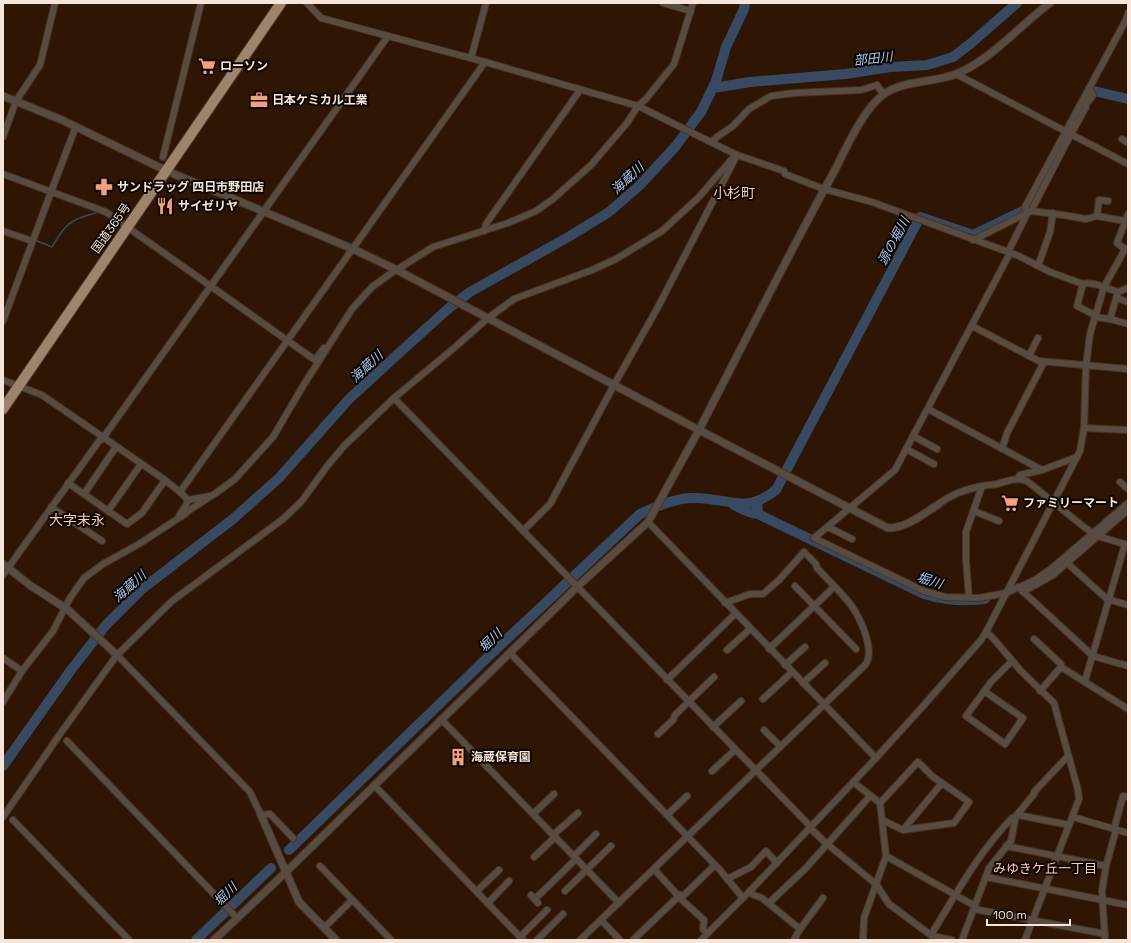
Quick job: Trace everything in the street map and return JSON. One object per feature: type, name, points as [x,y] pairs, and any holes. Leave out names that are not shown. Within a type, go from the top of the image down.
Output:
[{"type":"highway","name":"国道365号","points":[[3,409],[281,3]]},
{"type":"street","points":[[3,137],[16,101],[40,65],[55,3]]},
{"type":"street","points":[[163,157],[201,3]]},
{"type":"street","points":[[307,3],[321,18],[471,58],[638,106],[737,155],[784,171],[785,174],[824,189],[872,202],[1009,252],[1050,272],[1083,284],[1086,283],[1104,286],[1128,302]]},
{"type":"street","points":[[471,58],[486,3]]},
{"type":"street","points":[[663,3],[691,11]]},
{"type":"street","points":[[3,702],[22,671],[53,631],[79,583],[92,571],[139,544],[236,479],[273,437],[303,386],[352,309],[367,292],[433,246],[484,231],[519,219],[536,211],[553,199],[591,166],[627,123],[638,106],[646,99],[674,64],[693,3]]},
{"type":"street","points":[[214,940],[236,916],[286,872],[510,653],[576,586],[648,522],[699,430],[824,189],[862,120],[883,94],[900,86],[938,79],[970,68],[984,59],[1050,3]]},
{"type":"street","points":[[1128,14],[1089,88],[1069,133],[1028,210],[972,326],[896,470],[814,538],[924,592],[945,597],[969,598],[1005,595],[1021,590],[1053,574],[1067,563],[1094,534],[1128,510]]},
{"type":"street","points":[[3,575],[6,566],[52,507],[99,441],[103,438],[388,36]]},
{"type":"street","points":[[180,492],[485,62]]},
{"type":"street","points":[[956,74],[1128,164]]},
{"type":"street","points":[[711,142],[730,129],[748,109],[771,96],[794,93],[861,90],[878,85],[883,94]]},
{"type":"street","points":[[1069,133],[1086,107],[1085,106],[1092,94],[1089,88]]},
{"type":"street","points":[[484,231],[486,224],[580,90]]},
{"type":"street","points":[[3,96],[76,126],[167,171],[353,249],[397,270],[888,528],[905,526],[953,496],[982,486],[996,485],[1017,478],[1020,475],[1042,470],[1077,457]]},
{"type":"street","points":[[3,321],[76,126]]},
{"type":"street","points":[[1122,139],[1128,143]]},
{"type":"street","points":[[3,817],[117,655],[172,601],[283,519],[301,502],[344,446],[394,398],[488,318],[514,299],[592,270],[616,259],[662,231],[698,198],[737,155]]},
{"type":"street","points":[[523,531],[550,504],[658,307],[737,155]]},
{"type":"street","points":[[3,174],[106,212],[314,360],[336,335]]},
{"type":"street","points":[[1097,216],[1099,200],[1108,201]]},
{"type":"street","points":[[973,240],[1028,210],[1086,219],[1097,216],[1125,221]]},
{"type":"street","points":[[1038,266],[1050,232],[1053,213]]},
{"type":"street","points":[[701,940],[744,898],[876,758],[944,683],[986,632],[1080,451],[1084,428],[1086,366],[1090,334],[1104,286],[1127,249],[1117,243],[1128,214]]},
{"type":"street","points":[[3,231],[32,242]]},
{"type":"street","points":[[1083,284],[1077,306],[1095,316],[1128,324]]},
{"type":"street","points":[[1110,319],[1118,295],[1128,288]]},
{"type":"street","points":[[972,326],[1029,356],[1044,362],[1128,368]]},
{"type":"street","points":[[1029,356],[1038,338]]},
{"type":"street","points":[[1002,449],[1007,433],[1044,362]]},
{"type":"street","points":[[3,380],[42,395],[165,480],[188,500]]},
{"type":"street","points":[[394,398],[810,828],[827,844],[876,884],[889,904],[931,937],[952,940]]},
{"type":"street","points":[[928,409],[1042,470]]},
{"type":"street","points":[[1084,428],[1128,430]]},
{"type":"street","points":[[913,436],[937,449]]},
{"type":"street","points":[[84,494],[116,447]]},
{"type":"street","points":[[906,450],[934,464]]},
{"type":"street","points":[[108,511],[140,464]]},
{"type":"street","points":[[1017,478],[1027,481],[1094,534],[1126,544],[1085,681]]},
{"type":"street","points":[[68,483],[127,524],[142,513],[165,480]]},
{"type":"street","points":[[1120,482],[1128,488]]},
{"type":"street","points":[[969,598],[966,560],[966,532],[982,486]]},
{"type":"street","points":[[188,500],[214,495]]},
{"type":"street","points":[[176,520],[188,500]]},
{"type":"street","points":[[1021,590],[1052,568],[1094,534],[1128,503]]},
{"type":"street","points":[[52,507],[102,541]]},
{"type":"street","points":[[974,511],[999,521]]},
{"type":"street","points":[[648,522],[769,649],[876,758]]},
{"type":"street","points":[[828,527],[852,539]]},
{"type":"street","points":[[580,940],[754,770],[866,664],[870,657],[867,640],[851,605],[804,552],[779,580],[763,594],[750,594],[725,603]]},
{"type":"street","points":[[1067,563],[1109,600],[1128,605]]},
{"type":"street","points":[[6,566],[32,586],[66,608],[117,655],[250,792],[299,902],[336,940]]},
{"type":"street","points":[[795,586],[856,649]]},
{"type":"street","points":[[769,649],[834,587]]},
{"type":"street","points":[[1021,590],[1093,656],[1128,666]]},
{"type":"street","points":[[667,680],[736,614]]},
{"type":"street","points":[[726,650],[750,629]]},
{"type":"street","points":[[986,632],[1040,691],[1054,703],[1076,782],[1079,799],[1044,888],[1026,940]]},
{"type":"street","points":[[1034,639],[1061,664],[1061,667],[1128,709]]},
{"type":"street","points":[[785,665],[805,647]]},
{"type":"street","points":[[510,653],[715,865],[744,898]]},
{"type":"street","points":[[3,658],[22,671]]},
{"type":"street","points":[[984,691],[1023,718],[1005,744],[966,716],[984,691],[991,682],[1012,661]]},
{"type":"street","points":[[803,683],[825,663]]},
{"type":"street","points":[[1040,691],[1061,667]]},
{"type":"street","points":[[763,699],[792,672]]},
{"type":"street","points":[[658,734],[673,720],[674,715],[714,677]]},
{"type":"street","points":[[713,727],[741,700]]},
{"type":"street","points":[[441,719],[619,903]]},
{"type":"street","points":[[764,730],[780,746]]},
{"type":"street","points":[[67,741],[236,916]]},
{"type":"street","points":[[712,771],[735,750]]},
{"type":"street","points":[[962,940],[989,868],[1011,841],[1017,816],[1034,792],[1068,756]]},
{"type":"street","points":[[880,803],[918,762],[942,783],[969,802],[954,823],[903,830],[882,820]]},
{"type":"street","points":[[853,782],[880,803],[886,856],[864,918],[863,940]]},
{"type":"street","points":[[903,830],[942,783]]},
{"type":"street","points":[[374,785],[522,938],[546,910]]},
{"type":"street","points":[[533,814],[554,794]]},
{"type":"street","points":[[667,815],[686,796]]},
{"type":"street","points":[[769,903],[806,868],[870,796]]},
{"type":"street","points":[[886,856],[956,895],[974,907],[1105,937],[1102,891],[1106,866],[1123,796],[1128,797]]},
{"type":"street","points":[[534,857],[578,813]]},
{"type":"street","points":[[261,815],[270,814],[293,838]]},
{"type":"street","points":[[931,937],[985,848],[1012,818],[1017,816],[1069,824]]},
{"type":"street","points":[[1072,817],[1128,833]]},
{"type":"street","points":[[13,820],[129,940]]},
{"type":"street","points":[[535,899],[596,834]]},
{"type":"street","points":[[565,892],[611,846]]},
{"type":"street","points":[[1006,846],[1106,866]]},
{"type":"street","points":[[728,879],[751,867],[766,852],[777,863]]},
{"type":"street","points":[[633,940],[715,865]]},
{"type":"street","points":[[320,866],[391,940]]},
{"type":"street","points":[[654,868],[704,920],[703,929],[707,934]]},
{"type":"street","points":[[477,891],[499,870]]},
{"type":"street","points":[[986,877],[1128,905]]},
{"type":"street","points":[[488,903],[510,881]]},
{"type":"street","points":[[749,892],[769,903],[800,929]]},
{"type":"street","points":[[794,940],[800,929],[823,898]]},
{"type":"street","points":[[324,928],[352,900]]},
{"type":"street","points":[[536,940],[563,914]]},
{"type":"street","points":[[601,920],[620,940]]},
{"type":"waterway","name":"海蔵川","points":[[3,766],[71,670],[106,625],[142,589],[233,519],[279,478],[349,399],[409,344],[449,308],[470,292],[570,236],[609,212],[640,185],[675,147],[701,112],[716,81],[726,47],[744,9],[745,3]]},
{"type":"waterway","name":"部田川","points":[[713,88],[750,82],[846,74],[890,67],[927,65],[953,57],[1017,3]]},
{"type":"waterway","name":"源の堀川","points":[[1086,99],[1090,93],[1094,91],[1128,99]]},
{"type":"waterway","name":"堀川","points":[[289,850],[490,655],[640,514],[658,506],[690,498],[703,498],[734,503],[754,502],[764,498],[776,490],[920,217],[973,235],[1029,208],[1064,140]]},
{"type":"waterway","points":[[35,240],[52,247],[65,228],[75,220],[96,213]]},
{"type":"waterway","name":"堀川","points":[[757,502],[758,514],[924,594],[954,600],[985,599]]},
{"type":"waterway","name":"堀川","points":[[734,505],[743,510],[758,514]]},
{"type":"waterway","name":"堀川","points":[[196,940],[271,868]]},
{"type":"place","name":"ローソン","points":[[207,66]]},
{"type":"place","name":"日本ケミカル工業","points":[[259,100]]},
{"type":"place","name":"サンドラッグ 四日市野田店","points":[[104,187]]},
{"type":"place","name":"サイゼリヤ","points":[[165,206]]},
{"type":"place","name":"ファミリーマート","points":[[1010,503]]},
{"type":"place","name":"海蔵保育園","points":[[458,757]]},
{"type":"district","name":"小杉町","points":[[734,193]]},
{"type":"district","name":"大字末永","points":[[77,520]]},
{"type":"district","name":"みゆきケ丘一丁目","points":[[1045,868]]}]
